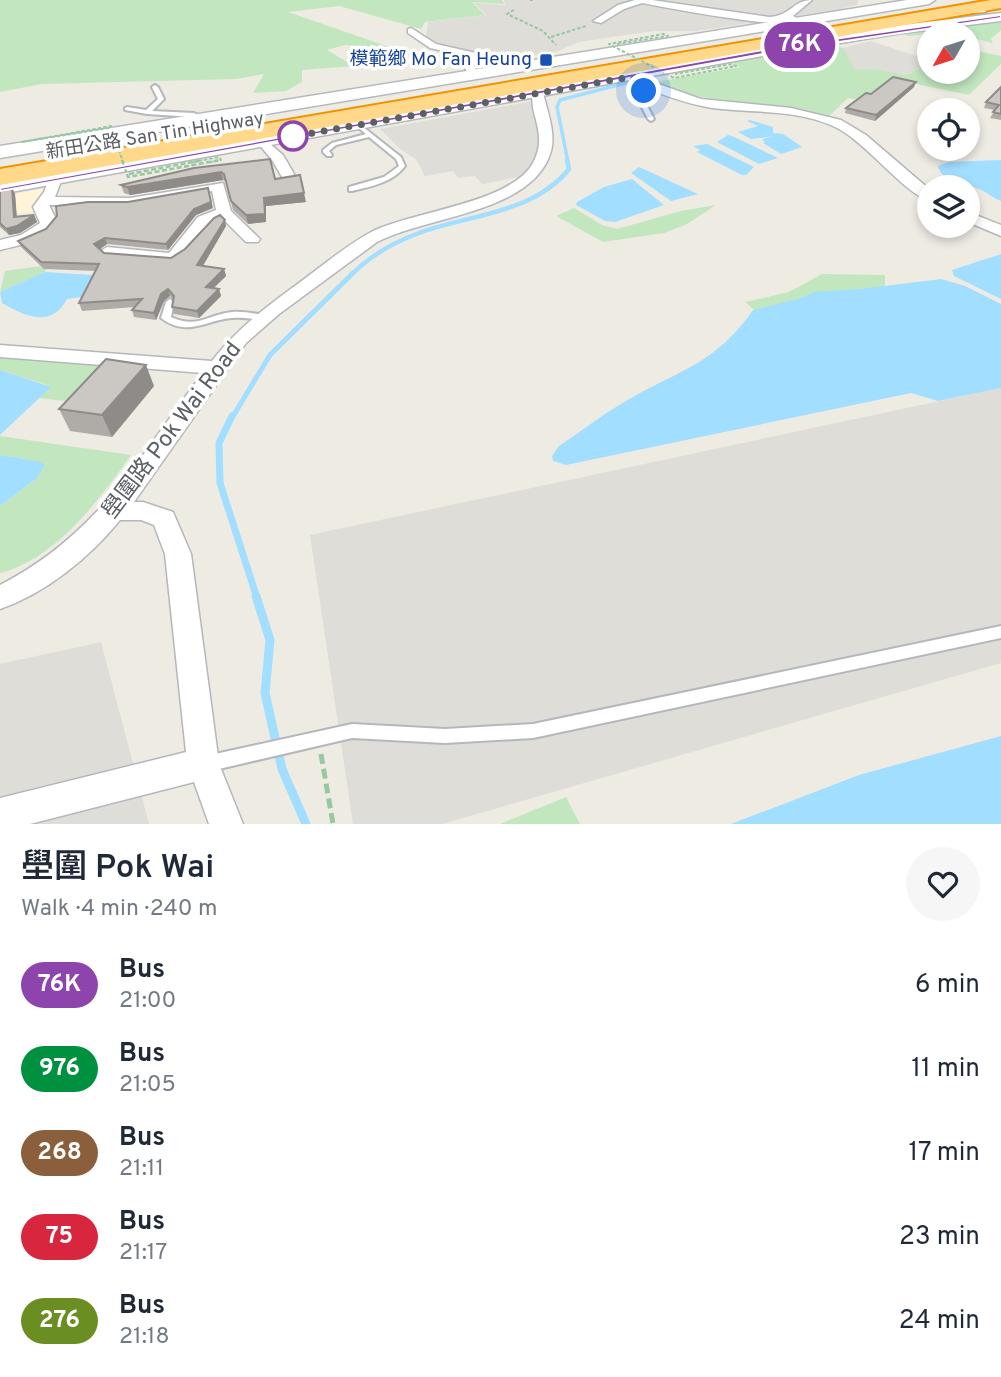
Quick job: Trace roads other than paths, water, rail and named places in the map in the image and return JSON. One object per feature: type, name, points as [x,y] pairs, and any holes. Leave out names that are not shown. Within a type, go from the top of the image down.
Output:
[{"type":"highway","points":[[936,7],[1001,3]]},
{"type":"highway","points":[[936,7],[981,6]]},
{"type":"highway","name":"新田公路 San Tin Highway","points":[[0,162],[936,7]]},
{"type":"highway","name":"新田公路 San Tin Highway","points":[[0,177],[936,7]]},
{"type":"main road","points":[[0,152],[795,20],[936,7]]},
{"type":"main road","points":[[0,188],[263,142],[364,130],[537,93],[843,38],[1001,17]]},
{"type":"street","points":[[598,21],[621,7],[643,0],[769,20],[795,20]]},
{"type":"street","points":[[795,20],[787,17],[808,0]]},
{"type":"street","points":[[411,31],[433,46],[472,55],[474,57],[469,66],[474,75]]},
{"type":"street","points":[[630,77],[710,104],[797,113],[839,124],[861,138],[917,186]]},
{"type":"street","name":"壆圍路 Pok Wai Road","points":[[0,598],[56,568],[117,512],[232,347],[351,250],[380,234],[415,221],[484,203],[512,188],[538,168],[545,149],[537,93]]},
{"type":"street","points":[[263,142],[278,158],[287,174]]},
{"type":"street","points":[[0,245],[27,238],[47,226],[49,221],[40,207],[55,185],[55,178]]},
{"type":"street","points":[[44,201],[130,202],[218,186],[225,212],[252,239]]},
{"type":"street","points":[[107,252],[166,259],[175,256],[202,220],[225,212]]},
{"type":"street","points":[[980,222],[1001,231]]},
{"type":"street","points":[[0,351],[61,358],[218,368]]},
{"type":"street","points":[[117,512],[143,511],[164,519],[178,554],[203,764],[226,824]]},
{"type":"street","points":[[0,815],[203,764]]},
{"type":"lane","points":[[147,112],[161,99],[155,87]]},
{"type":"lane","points":[[651,119],[640,97],[644,91],[654,87]]},
{"type":"lane","points":[[127,109],[194,115],[202,119]]},
{"type":"lane","points":[[329,155],[325,150],[364,130],[399,158],[402,166],[397,173],[352,189]]},
{"type":"lane","points":[[170,302],[166,318],[181,326],[208,324],[231,315],[266,318]]},
{"type":"lane","points":[[203,764],[245,757],[352,731],[445,736],[534,731],[1001,632]]},
{"type":"water","points":[[747,121],[773,127],[773,133],[783,134],[802,147],[781,154],[763,143],[765,142],[762,139],[775,136],[751,139],[738,132],[758,126]]},
{"type":"water","points":[[728,135],[778,158],[759,164],[717,142]]},
{"type":"water","points":[[707,144],[754,167],[746,175],[742,175],[697,152],[700,150],[693,146]]},
{"type":"water","points":[[1001,160],[1001,201],[980,190],[980,175],[943,175],[938,166],[948,162]]},
{"type":"water","points":[[639,167],[698,194],[671,201],[631,173]]},
{"type":"water","points":[[632,179],[664,205],[615,222],[605,221],[576,205],[604,187]]},
{"type":"water","points":[[1001,254],[1001,299],[954,276],[952,270]]},
{"type":"water","points":[[45,272],[109,276],[89,296],[67,299],[54,314],[46,317],[29,316],[2,303],[0,292]]},
{"type":"water","points":[[941,279],[965,286],[1001,304],[1001,388],[938,401],[911,393],[566,465],[553,461],[552,456],[559,446],[604,415],[712,353],[740,328],[753,310],[798,299],[814,292]]},
{"type":"water","points":[[0,370],[51,387],[0,435]]},
{"type":"water","points":[[0,455],[38,461],[45,465],[36,479],[0,506]]},
{"type":"water","points":[[1001,736],[1001,824],[731,824],[859,775]]},
{"type":"waterway","points":[[568,162],[557,107],[560,100],[626,83]]},
{"type":"waterway","points":[[353,273],[374,256],[410,237],[500,211],[538,195],[569,169],[567,160]]},
{"type":"waterway","points":[[232,418],[270,355],[353,273]]},
{"type":"waterway","points":[[232,416],[219,443],[220,483],[257,598]]},
{"type":"waterway","points":[[256,596],[270,640],[265,693],[282,769],[306,824]]},
{"type":"place","name":"模範鄉 Mo Fan Heung","points":[[546,60]]}]
